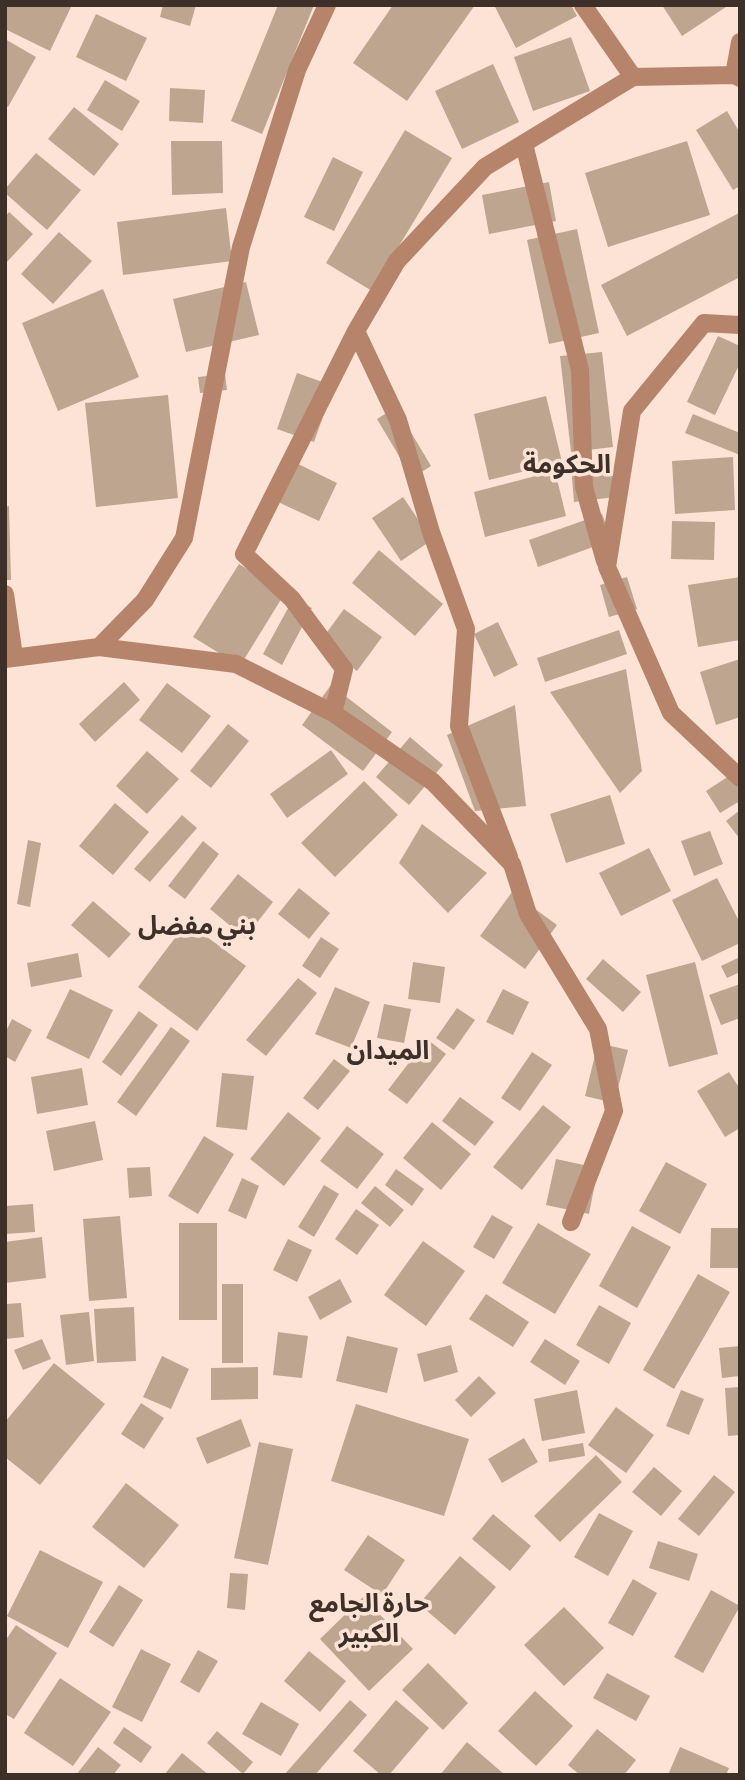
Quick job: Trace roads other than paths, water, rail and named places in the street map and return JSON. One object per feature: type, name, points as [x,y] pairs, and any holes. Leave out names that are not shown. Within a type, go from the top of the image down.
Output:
[{"type":"street","points":[[99,647],[145,600],[184,538],[241,247],[297,70],[327,5]]},
{"type":"street","points":[[583,5],[633,77]]},
{"type":"street","points":[[333,713],[344,669],[292,599],[244,554],[356,331],[397,261],[485,167],[633,77],[737,77],[740,42]]},
{"type":"street","points":[[524,144],[580,370],[584,487],[607,566],[671,713],[740,778]]},
{"type":"street","points":[[607,566],[632,411],[704,323],[740,325]]},
{"type":"street","points":[[356,331],[398,420],[432,532],[466,629],[459,726],[512,864],[528,914],[598,1029],[614,1111],[571,1222]]},
{"type":"street","points":[[5,594],[10,658],[99,647],[236,664],[333,713],[433,782],[512,864]]},
{"type":"district","name":"الحكومة","points":[[567,465]]},
{"type":"district","name":"بني مفضل","points":[[197,926]]},
{"type":"district","name":"الميدان","points":[[388,1051]]},
{"type":"district","name":"حارة الجامع الكبير","points":[[369,1619]]}]
